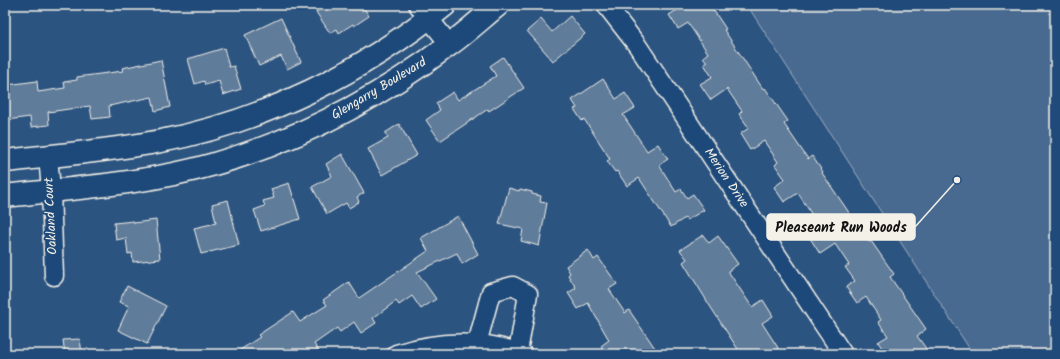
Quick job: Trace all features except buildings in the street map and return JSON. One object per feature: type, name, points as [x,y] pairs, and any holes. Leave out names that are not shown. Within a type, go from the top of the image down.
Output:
[{"type":"street","name":"Glengarry Boulevard","points":[[5,196],[111,184],[161,176],[210,166],[248,154],[301,133],[353,108],[403,78],[450,45],[498,5]]},
{"type":"street","name":"Merion Drive","points":[[606,5],[637,45],[843,354]]},
{"type":"street","points":[[5,161],[107,150],[160,142],[239,121],[288,102],[336,78],[383,50],[430,9],[450,45]]},
{"type":"street","points":[[239,121],[248,154]]},
{"type":"street","name":"Oakland Court","points":[[48,156],[51,190],[54,276]]},
{"type":"street","points":[[396,354],[433,345],[458,344],[477,344],[521,353],[528,294],[513,286],[492,292],[477,344]]},
{"type":"shaded area","points":[[747,5],[1055,5],[1055,354],[973,354]]},
{"type":"place","name":"Pleaseant Run Woods","points":[[957,180]]}]
